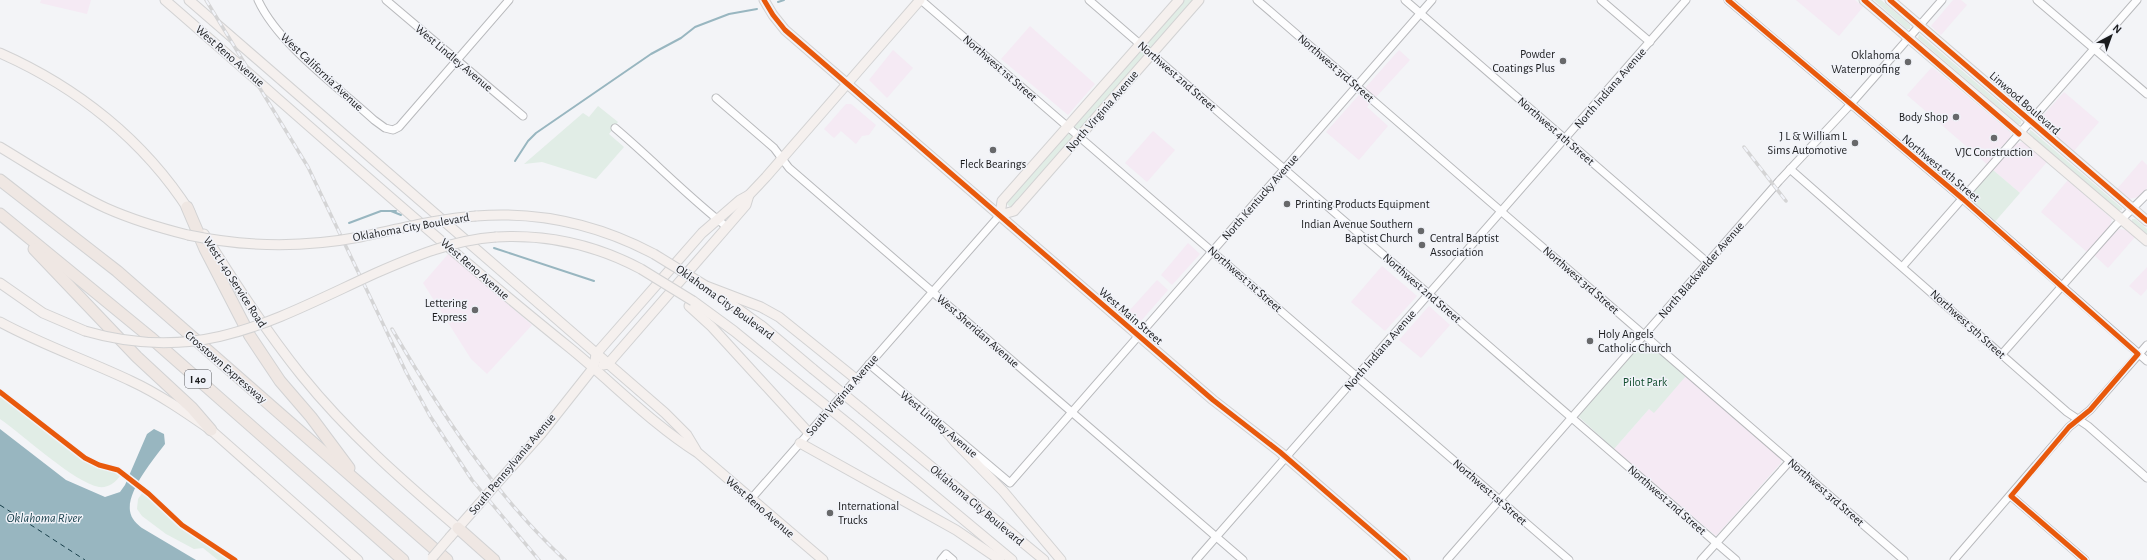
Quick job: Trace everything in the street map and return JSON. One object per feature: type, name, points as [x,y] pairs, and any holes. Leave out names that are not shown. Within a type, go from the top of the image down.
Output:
[{"type":"highway","name":"Crosstown Expressway","points":[[0,180],[117,271],[447,560]]},
{"type":"highway","points":[[187,207],[205,249],[250,336],[264,359],[363,487]]},
{"type":"highway","points":[[1,215],[137,357],[192,408],[211,430]]},
{"type":"highway","name":"I 40","points":[[1,215],[150,337],[403,560]]},
{"type":"highway","points":[[458,528],[494,560]]},
{"type":"main road","name":"West Reno Avenue","points":[[165,0],[474,269],[594,367],[680,442],[698,453],[823,560]]},
{"type":"main road","name":"West Reno Avenue","points":[[189,0],[679,426],[698,453]]},
{"type":"main road","name":"West Main Street","points":[[764,0],[773,15],[785,30],[1213,400],[1286,457],[1405,560]]},
{"type":"main road","points":[[749,195],[746,205],[608,364],[594,367],[596,354],[693,243],[716,219],[740,200],[749,195],[920,0]]},
{"type":"main road","name":"North Virginia Avenue","points":[[1179,0],[1002,201],[1000,216],[1014,211],[1199,0]]},
{"type":"main road","points":[[1864,0],[2147,241]]},
{"type":"main road","name":"Linwood Boulevard","points":[[1890,0],[2147,221]]},
{"type":"main road","name":"West I-40 Service Road","points":[[0,53],[38,71],[91,105],[144,153],[187,207],[267,330],[302,376],[359,439],[458,528]]},
{"type":"main road","name":"Oklahoma City Boulevard","points":[[0,147],[75,192],[108,209],[148,224],[188,235],[239,243],[294,245],[337,240],[445,220],[476,216],[529,216],[569,222],[618,237],[654,254],[706,286],[762,326],[1044,560]]},
{"type":"main road","name":"Oklahoma City Boulevard","points":[[0,283],[43,313],[85,331],[115,339],[158,344],[190,342],[223,336],[280,316],[426,251],[458,242],[496,237],[534,237],[571,242],[610,254],[641,269],[670,286],[691,303],[746,340],[1012,560]]},
{"type":"main road","points":[[693,243],[700,257]]},
{"type":"main road","points":[[474,269],[485,257]]},
{"type":"main road","points":[[706,286],[761,306],[780,317],[856,379]]},
{"type":"main road","points":[[691,303],[809,433]]},
{"type":"main road","points":[[634,310],[651,315]]},
{"type":"main road","points":[[0,322],[37,341],[130,380],[164,399],[211,430],[358,560]]},
{"type":"main road","name":"South Pennsylvania Avenue","points":[[430,560],[536,439],[594,367]]},
{"type":"main road","points":[[945,430],[1003,491],[1060,560]]},
{"type":"main road","points":[[800,443],[951,527],[1000,560]]},
{"type":"street","name":"West California Avenue","points":[[258,0],[276,28],[295,49],[381,125],[390,130],[396,129],[456,61]]},
{"type":"street","name":"West Lindley Avenue","points":[[386,0],[456,61],[523,116]]},
{"type":"street","points":[[456,61],[509,0]]},
{"type":"street","name":"Northwest 1st Street","points":[[920,0],[1080,136],[1569,560]]},
{"type":"street","name":"Northwest 2nd Street","points":[[1089,0],[1285,168],[1736,560]]},
{"type":"street","name":"Northwest 3rd Street","points":[[1257,0],[1904,560]]},
{"type":"street","name":"Northwest 4th Street","points":[[1405,0],[1566,138],[1707,262]]},
{"type":"street","name":"North Kentucky Avenue","points":[[1010,483],[1432,0]]},
{"type":"street","points":[[1601,0],[1650,42]]},
{"type":"street","name":"North Indiana Avenue","points":[[1196,560],[1686,0]]},
{"type":"street","name":"Northwest 6th Street","points":[[1728,0],[1850,105],[1963,199],[2061,288],[2147,361]]},
{"type":"street","name":"North Blackwelder Avenue","points":[[1447,560],[1707,262],[1790,169],[1850,105],[1942,0]]},
{"type":"street","points":[[2037,0],[2147,94]]},
{"type":"street","points":[[1903,266],[2138,0]]},
{"type":"street","name":"West Sheridan Avenue","points":[[716,98],[774,148],[789,168],[1243,560]]},
{"type":"street","points":[[615,128],[644,152],[676,184],[727,227]]},
{"type":"street","name":"Northwest 5th Street","points":[[1790,169],[2078,420],[2147,478]]},
{"type":"street","points":[[2002,354],[2122,219],[2147,194]]},
{"type":"street","name":"North Virginia Avenue","points":[[933,291],[1000,216]]},
{"type":"street","name":"South Virginia Avenue","points":[[751,499],[933,291]]},
{"type":"street","points":[[1954,560],[2011,496],[2069,427],[2090,410],[2147,345]]},
{"type":"street","name":"West Lindley Avenue","points":[[869,364],[945,430],[958,439],[1010,483]]},
{"type":"street","points":[[1701,560],[1790,461]]},
{"type":"street","points":[[2011,496],[2085,560]]},
{"type":"street","points":[[940,560],[946,554],[953,560]]},
{"type":"shaded area","points":[[41,0],[91,0],[87,14],[40,3]]},
{"type":"shaded area","points":[[1796,0],[1855,0],[1863,7],[1839,36]]},
{"type":"shaded area","points":[[1953,0],[1961,0],[1967,5],[1941,35],[1931,26]]},
{"type":"shaded area","points":[[1030,26],[1095,84],[1068,115],[1001,59]]},
{"type":"shaded area","points":[[893,50],[913,68],[887,98],[869,80]]},
{"type":"shaded area","points":[[1399,50],[1410,60],[1367,107],[1388,126],[1359,160],[1326,132]]},
{"type":"shaded area","points":[[1932,67],[2011,133],[2010,138],[1988,165],[1907,95]]},
{"type":"shaded area","points":[[2064,92],[2099,122],[2073,152],[2041,125],[2040,119]]},
{"type":"shaded area","points":[[846,104],[851,104],[876,125],[869,135],[862,136],[856,144],[841,131],[834,138],[824,129]]},
{"type":"shaded area","points":[[1153,131],[1175,150],[1147,182],[1125,163]]},
{"type":"shaded area","points":[[2021,142],[2025,143],[2047,162],[2020,193],[1993,170],[2014,145]]},
{"type":"shaded area","points":[[2142,160],[2147,165],[2147,188],[2139,197],[2129,199],[2117,189]]},
{"type":"shaded area","points":[[2068,180],[2112,219],[2110,226],[2087,252],[2041,212]]},
{"type":"shaded area","points":[[2119,229],[2126,230],[2135,237],[2108,268],[2094,255]]},
{"type":"shaded area","points":[[1188,243],[1200,254],[1172,285],[1161,275]]},
{"type":"shaded area","points":[[449,253],[532,325],[487,374],[471,359],[423,283]]},
{"type":"shaded area","points":[[1382,266],[1417,296],[1385,331],[1351,302]]},
{"type":"shaded area","points":[[2147,267],[2147,289],[2141,296],[2129,286]]},
{"type":"shaded area","points":[[1157,280],[1168,290],[1141,321],[1129,311]]},
{"type":"shaded area","points":[[1429,306],[1450,325],[1421,358],[1399,340]]},
{"type":"shaded area","points":[[1686,376],[1781,459],[1781,463],[1716,536],[1614,449],[1649,409],[1654,412]]},
{"type":"green space","points":[[1182,0],[1195,0],[1153,48],[1151,48],[1146,44]]},
{"type":"green space","points":[[1874,0],[1881,0],[1910,25],[1910,29],[1907,29]]},
{"type":"green space","points":[[1919,34],[2021,121],[2021,124],[2018,124],[1918,38]]},
{"type":"green space","points":[[1140,50],[1146,54],[1079,131],[1074,126]]},
{"type":"green space","points":[[598,106],[618,122],[609,134],[624,147],[596,179],[542,162],[524,164],[583,113],[589,117]]},
{"type":"green space","points":[[2030,130],[2122,208],[2122,210],[2118,210],[2029,134]]},
{"type":"green space","points":[[1068,133],[1073,137],[1011,208],[1006,203]]},
{"type":"green space","points":[[1993,170],[2020,193],[1993,224],[1967,199]]},
{"type":"green space","points":[[2132,219],[2135,219],[2147,229],[2147,236],[2132,223]]},
{"type":"green space","name":"Pilot Park","points":[[1643,343],[1649,344],[1686,376],[1654,413],[1649,409],[1614,449],[1578,416]]},
{"type":"green space","points":[[0,395],[82,459],[120,476],[111,484],[105,487],[99,487],[89,484],[63,468],[0,419]]},
{"type":"green space","points":[[143,492],[173,521],[231,560],[218,560],[203,548],[194,549],[166,534],[142,516],[137,509],[138,499]]},
{"type":"water","name":"Oklahoma River","points":[[0,429],[66,480],[105,497],[120,492],[125,485],[147,434],[154,429],[164,434],[165,444],[137,485],[130,503],[130,511],[134,521],[142,528],[196,560],[0,560]]},
{"type":"waterway","points":[[778,2],[784,0]]},
{"type":"waterway","points":[[515,161],[528,141],[536,133],[651,54],[681,38],[695,27],[729,14],[757,9]]},
{"type":"waterway","points":[[349,223],[381,211],[396,211]]},
{"type":"waterway","points":[[391,211],[401,215]]},
{"type":"waterway","points":[[494,248],[594,281]]},
{"type":"ferry route","points":[[0,505],[85,560]]},
{"type":"railway","points":[[206,0],[308,167],[406,372],[430,416],[472,480],[539,560]]},
{"type":"railway","points":[[1744,147],[1786,201]]},
{"type":"railway","points":[[392,329],[430,391],[470,451],[515,508],[539,535],[565,560]]},
{"type":"cycle path","points":[[764,0],[773,15],[785,30],[1213,400],[1280,452],[1405,560]]},
{"type":"cycle path","points":[[1728,0],[1963,199],[2138,354],[2090,410],[2069,427],[2011,496],[2085,560]]},
{"type":"cycle path","points":[[1864,0],[2019,134]]},
{"type":"cycle path","points":[[1890,0],[2147,221]]},
{"type":"cycle path","points":[[0,392],[85,458],[99,465],[118,470],[149,494],[182,525],[235,560]]},
{"type":"place","name":"Powder Coatings Plus","points":[[1563,61]]},
{"type":"place","name":"Oklahoma Waterproofing","points":[[1908,62]]},
{"type":"place","name":"Body Shop","points":[[1956,117]]},
{"type":"place","name":"VJC Construction","points":[[1994,138]]},
{"type":"place","name":"J L & William L Sims Automotive","points":[[1855,143]]},
{"type":"place","name":"Fleck Bearings","points":[[993,150]]},
{"type":"place","name":"Printing Products Equipment","points":[[1287,204]]},
{"type":"place","name":"Indian Avenue Southern Baptist Church","points":[[1421,231]]},
{"type":"place","name":"Central Baptist Association","points":[[1422,245]]},
{"type":"place","name":"Lettering Express","points":[[475,310]]},
{"type":"place","name":"Holy Angels Catholic Church","points":[[1590,341]]},
{"type":"place","name":"International Trucks","points":[[830,513]]}]
